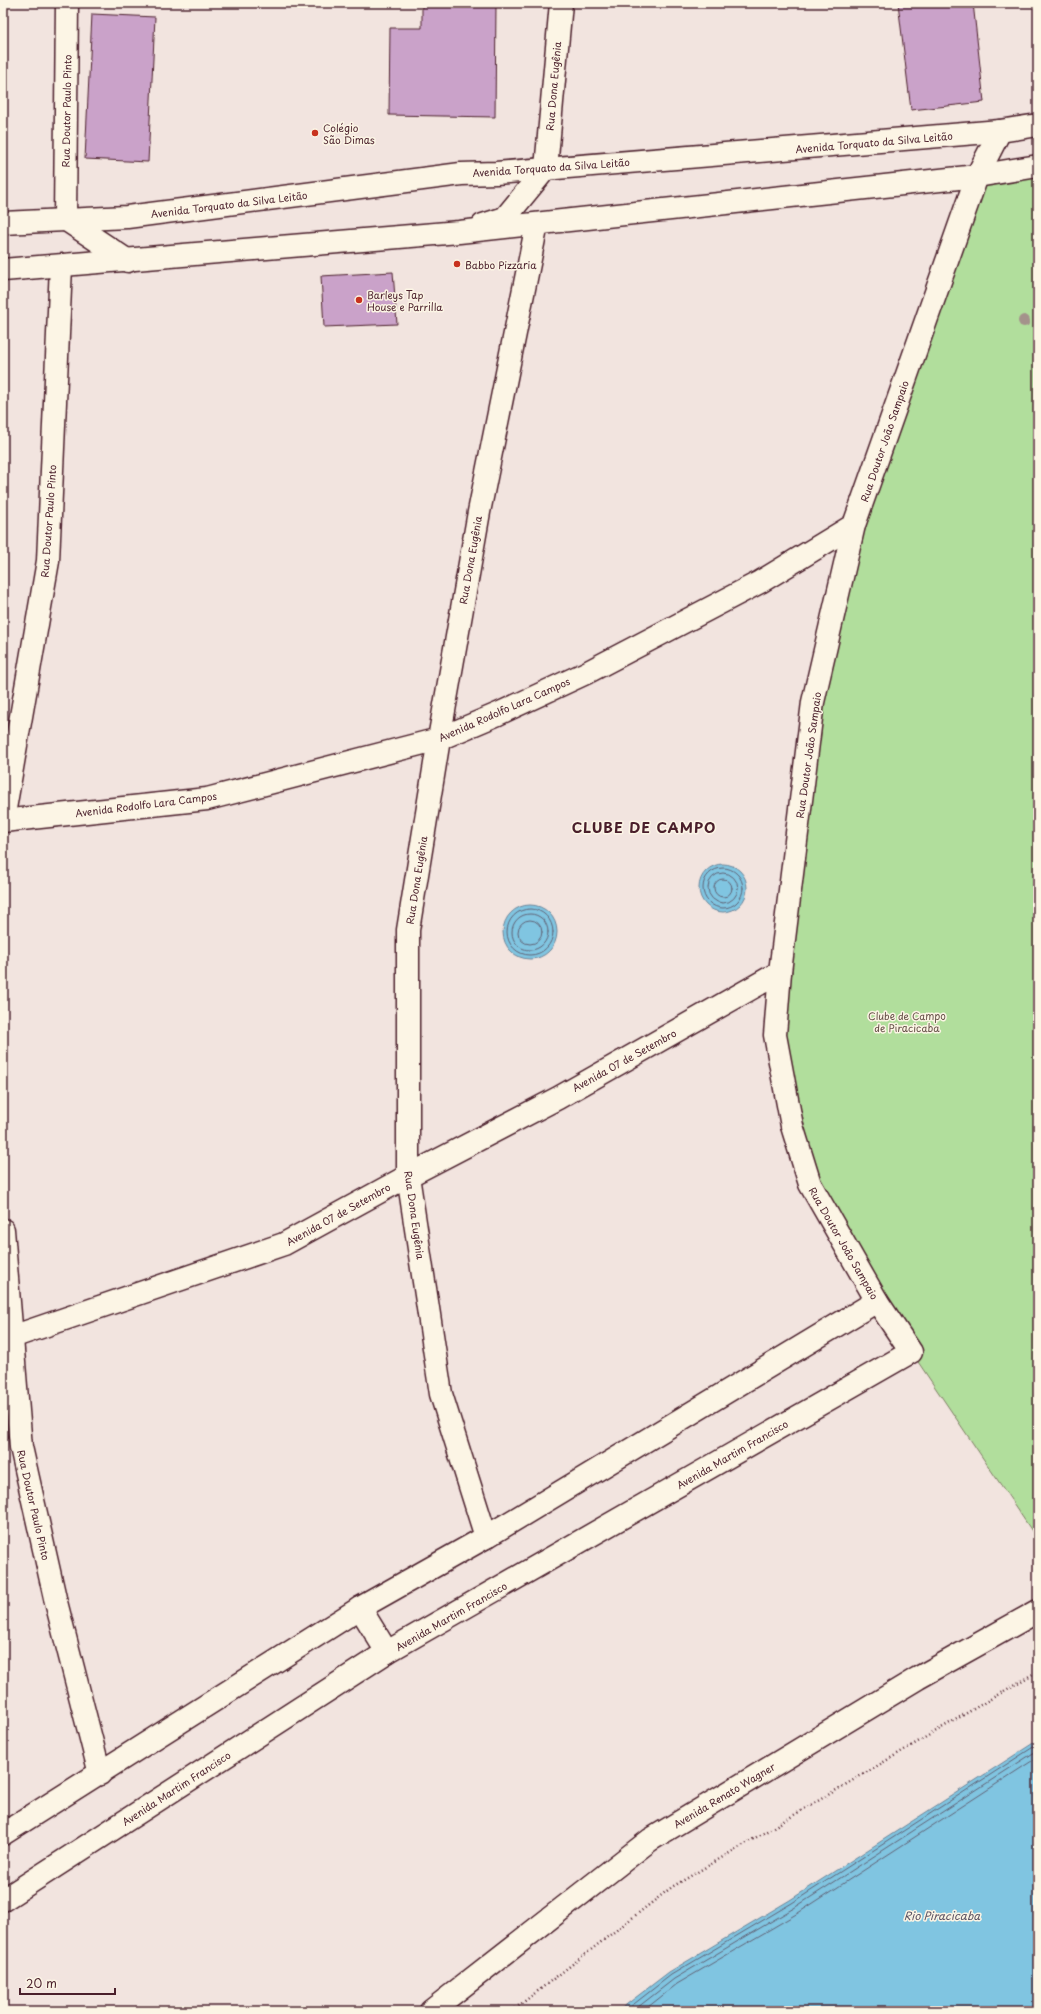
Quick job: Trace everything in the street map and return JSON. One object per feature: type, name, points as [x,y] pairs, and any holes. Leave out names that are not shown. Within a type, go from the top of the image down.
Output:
[{"type":"street","name":"Rua Doutor Paulo Pinto","points":[[65,219],[67,3]]},
{"type":"street","name":"Rua Dona Eugênia","points":[[546,168],[560,3]]},
{"type":"street","name":"Avenida Torquato da Silva Leitão","points":[[3,223],[127,217],[461,174],[1000,131],[1038,125]]},
{"type":"street","name":"Rua Doutor João Sampaio","points":[[911,1352],[877,1301],[810,1184],[792,1126],[775,1035],[780,972],[813,702],[854,525],[977,176],[1000,131]]},
{"type":"street","points":[[3,270],[128,261],[459,232],[977,176],[1038,166]]},
{"type":"street","points":[[459,232],[505,218],[546,168]]},
{"type":"street","points":[[65,219],[128,261]]},
{"type":"street","name":"Rua Dona Eugênia","points":[[486,1537],[440,1394],[408,1176],[408,930],[439,739],[479,512],[537,224]]},
{"type":"street","name":"Rua Doutor Paulo Pinto","points":[[3,820],[48,561],[61,266]]},
{"type":"street","name":"Avenida Rodolfo Lara Campos","points":[[3,820],[208,799],[439,739],[498,714],[586,673],[760,582],[854,525]]},
{"type":"street","name":"Avenida 07 de Setembro","points":[[8,1339],[284,1244],[408,1176],[558,1098],[780,972]]},
{"type":"street","name":"Rua Doutor Paulo Pinto","points":[[3,1230],[8,1339],[21,1447],[55,1598],[100,1774]]},
{"type":"street","points":[[3,1834],[360,1608],[486,1537],[877,1301]]},
{"type":"street","name":"Avenida Martim Francisco","points":[[3,1900],[387,1652],[911,1352]]},
{"type":"street","points":[[360,1608],[387,1652]]},
{"type":"street","name":"Avenida Renato Wagner","points":[[431,2011],[650,1840],[918,1678],[1038,1611]]},
{"type":"path","points":[[512,2011],[672,1887],[1038,1671]]},
{"type":"green space","name":"Clube de Campo de Piracicaba","points":[[1038,166],[1038,1540],[877,1301],[833,1224],[775,1035],[813,702],[854,525],[977,176]]},
{"type":"water","points":[[723,864],[732,866],[740,871],[745,879],[747,888],[745,897],[740,905],[732,910],[723,912],[714,910],[706,905],[701,897],[699,888],[701,879],[706,871],[714,866]]},
{"type":"water","points":[[530,905],[540,907],[549,913],[555,922],[557,932],[555,942],[549,951],[540,957],[530,959],[520,957],[511,951],[505,942],[503,932],[505,922],[511,913],[520,907]]},
{"type":"water","name":"Rio Piracicaba","points":[[1038,1740],[1038,2011],[618,2011],[669,1972],[790,1900]]},
{"type":"building","points":[[422,3],[496,3],[495,117],[389,115],[390,28],[422,28]]},
{"type":"building","points":[[898,3],[973,3],[984,102],[911,110]]},
{"type":"building","points":[[92,14],[155,17],[148,162],[85,159]]},
{"type":"building","name":"Barleys Tap House e Parrilla","points":[[393,272],[397,324],[324,327],[321,276]]},
{"type":"place","name":"Colégio São Dimas","points":[[315,133]]},
{"type":"place","name":"Babbo Pizzaria","points":[[457,264]]},
{"type":"place","name":"Barleys Tap House e Parrilla","points":[[359,300]]},
{"type":"district","name":"CLUBE DE CAMPO","points":[[644,827]]}]
